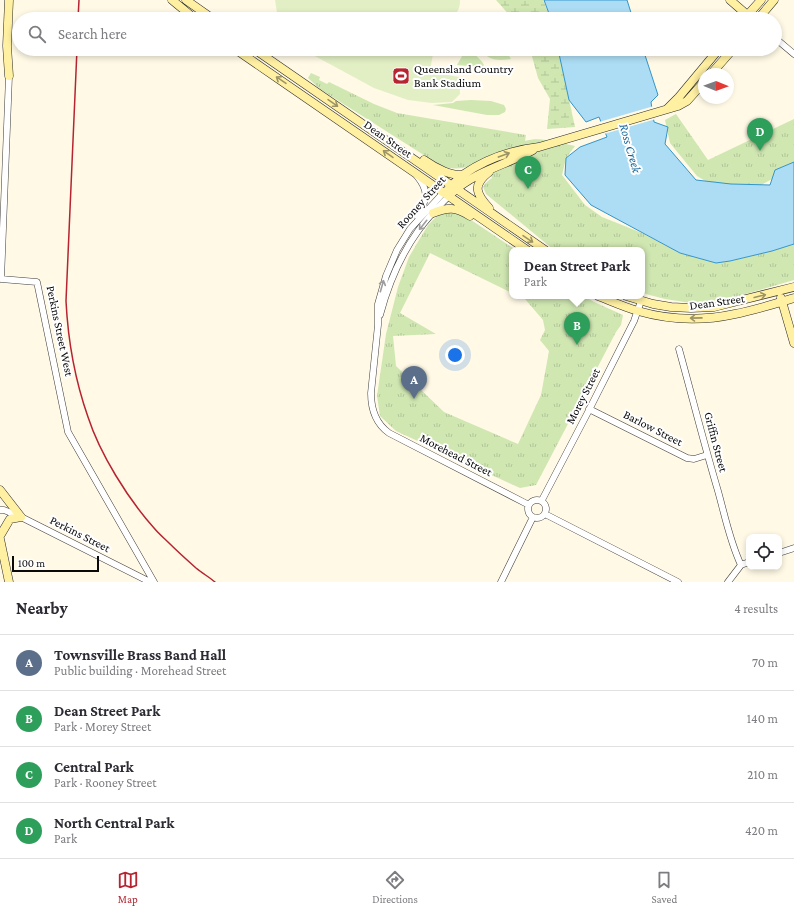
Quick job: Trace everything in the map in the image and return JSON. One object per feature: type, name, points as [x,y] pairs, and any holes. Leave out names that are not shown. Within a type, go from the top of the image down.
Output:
[{"type":"main road","name":"Perkins Street West","points":[[9,0],[7,46],[4,59],[9,76]]},
{"type":"main road","points":[[172,0],[187,12]]},
{"type":"main road","points":[[186,0],[203,12]]},
{"type":"main road","points":[[730,0],[742,12]]},
{"type":"main road","points":[[752,12],[761,0]]},
{"type":"main road","points":[[764,12],[774,0]]},
{"type":"main road","name":"Dean Street","points":[[247,56],[523,247]]},
{"type":"main road","name":"Dean Street","points":[[264,56],[541,247]]},
{"type":"main road","points":[[664,110],[672,105],[714,56]]},
{"type":"main road","points":[[716,68],[727,56]]},
{"type":"main road","points":[[684,91],[684,96],[691,98],[698,89]]},
{"type":"main road","name":"Rooney Street","points":[[446,194],[454,187],[464,174],[504,154],[522,149],[538,147],[678,106],[691,98]]},
{"type":"main road","points":[[393,145],[418,156],[432,166],[449,173],[457,175],[464,174]]},
{"type":"main road","name":"Rooney Street","points":[[454,187],[476,175],[538,147]]},
{"type":"main road","points":[[499,165],[488,172],[480,180],[477,191],[483,201],[511,227]]},
{"type":"main road","points":[[432,213],[456,209],[462,211],[475,220],[496,229]]},
{"type":"main road","name":"Dean Street","points":[[634,299],[671,307],[714,307],[779,292],[794,287]]},
{"type":"main road","points":[[779,292],[794,343]]},
{"type":"main road","name":"Dean Street","points":[[605,299],[637,311],[663,316],[707,318],[735,314],[794,298]]},
{"type":"main road","points":[[0,490],[21,517],[10,519],[0,537],[9,580]]},
{"type":"street","points":[[782,44],[794,54]]},
{"type":"street","name":"Perkins Street West","points":[[9,76],[0,279],[37,282],[68,432],[154,582]]},
{"type":"street","points":[[409,168],[420,180],[426,195],[424,204],[413,225]]},
{"type":"street","name":"Rooney Street","points":[[378,324],[397,268],[418,231],[446,194]]},
{"type":"street","name":"Rooney Street","points":[[377,420],[371,400],[378,324],[378,304],[380,295],[390,265],[401,242],[413,225],[446,194]]},
{"type":"street","points":[[390,265],[397,268]]},
{"type":"street","name":"Morey Street","points":[[542,500],[634,321],[640,301]]},
{"type":"street","name":"Griffin Street","points":[[679,349],[736,556],[741,564]]},
{"type":"street","name":"Barlow Street","points":[[590,409],[687,458],[694,459],[707,455]]},
{"type":"street","name":"Morehead Street","points":[[377,420],[388,433],[529,505]]},
{"type":"street","points":[[535,500],[542,500],[547,507],[545,514],[538,518],[533,517],[529,513],[529,505],[535,500]]},
{"type":"street","name":"Perkins Street","points":[[0,510],[4,510],[21,517],[150,582]]},
{"type":"street","points":[[545,514],[678,582]]},
{"type":"street","points":[[501,582],[533,517]]},
{"type":"street","points":[[782,552],[794,548]]},
{"type":"street","points":[[728,582],[741,564],[746,563]]},
{"type":"green space","points":[[275,0],[460,0],[457,12],[277,12]]},
{"type":"green space","points":[[496,0],[543,0],[548,12],[507,12]]},
{"type":"green space","name":"Queensland Country Bank Stadium","points":[[315,56],[433,56],[430,70],[459,77],[460,94],[452,102],[432,103],[408,100],[374,88]]},
{"type":"green space","points":[[462,56],[477,56],[484,65],[482,67],[457,65]]},
{"type":"green space","points":[[487,56],[509,56],[511,59],[502,60]]},
{"type":"green space","points":[[532,56],[560,56],[575,127],[547,129],[550,99],[538,78]]},
{"type":"green space","points":[[311,73],[320,77],[319,80],[327,84],[329,82],[374,104],[397,113],[526,135],[525,141],[537,139],[575,146],[566,158],[562,175],[585,205],[602,217],[642,233],[680,253],[716,263],[772,251],[794,244],[794,280],[742,295],[713,301],[691,303],[645,294],[645,247],[550,247],[486,194],[483,187],[492,178],[482,161],[462,168],[441,166],[320,89],[308,78]]},
{"type":"green space","points":[[456,101],[491,101],[504,105],[506,109],[505,112],[499,115],[487,115],[433,105],[453,103]]},
{"type":"green space","points":[[676,114],[708,160],[794,119],[794,167],[752,190],[712,185],[697,176],[670,143],[665,120]]},
{"type":"green space","points":[[455,213],[465,216],[512,247],[509,247],[509,292],[430,253],[400,313],[436,334],[393,336],[396,366],[444,412],[518,444],[541,395],[549,351],[540,340],[545,330],[543,320],[525,299],[589,299],[623,315],[621,325],[536,485],[520,488],[396,431],[380,416],[377,396],[386,334],[398,287],[409,257],[428,225],[436,217],[442,214]]},
{"type":"water","points":[[544,0],[627,0],[631,12],[548,12]]},
{"type":"water","name":"Ross Creek","points":[[560,56],[645,56],[658,95],[651,102],[654,122],[668,127],[665,144],[696,180],[731,184],[770,185],[775,170],[794,162],[794,244],[772,251],[716,263],[680,253],[591,205],[565,175],[566,158],[580,147],[607,137],[599,117],[586,122],[569,100]]},
{"type":"pier","points":[[654,106],[656,119],[604,134],[599,122]]},
{"type":"railway","points":[[78,12],[79,0]]},
{"type":"railway","points":[[77,56],[66,301],[70,346],[79,389],[93,431],[107,461],[134,504],[179,553],[215,582]]},
{"type":"place","name":"Queensland Country Bank Stadium","points":[[401,76]]},
{"type":"place","name":"North Central Park","points":[[760,151]]},
{"type":"place","name":"Central Park","points":[[528,189]]},
{"type":"place","name":"Dean Street Park","points":[[577,345]]},
{"type":"place","name":"Townsville Brass Band Hall","points":[[414,399]]}]
